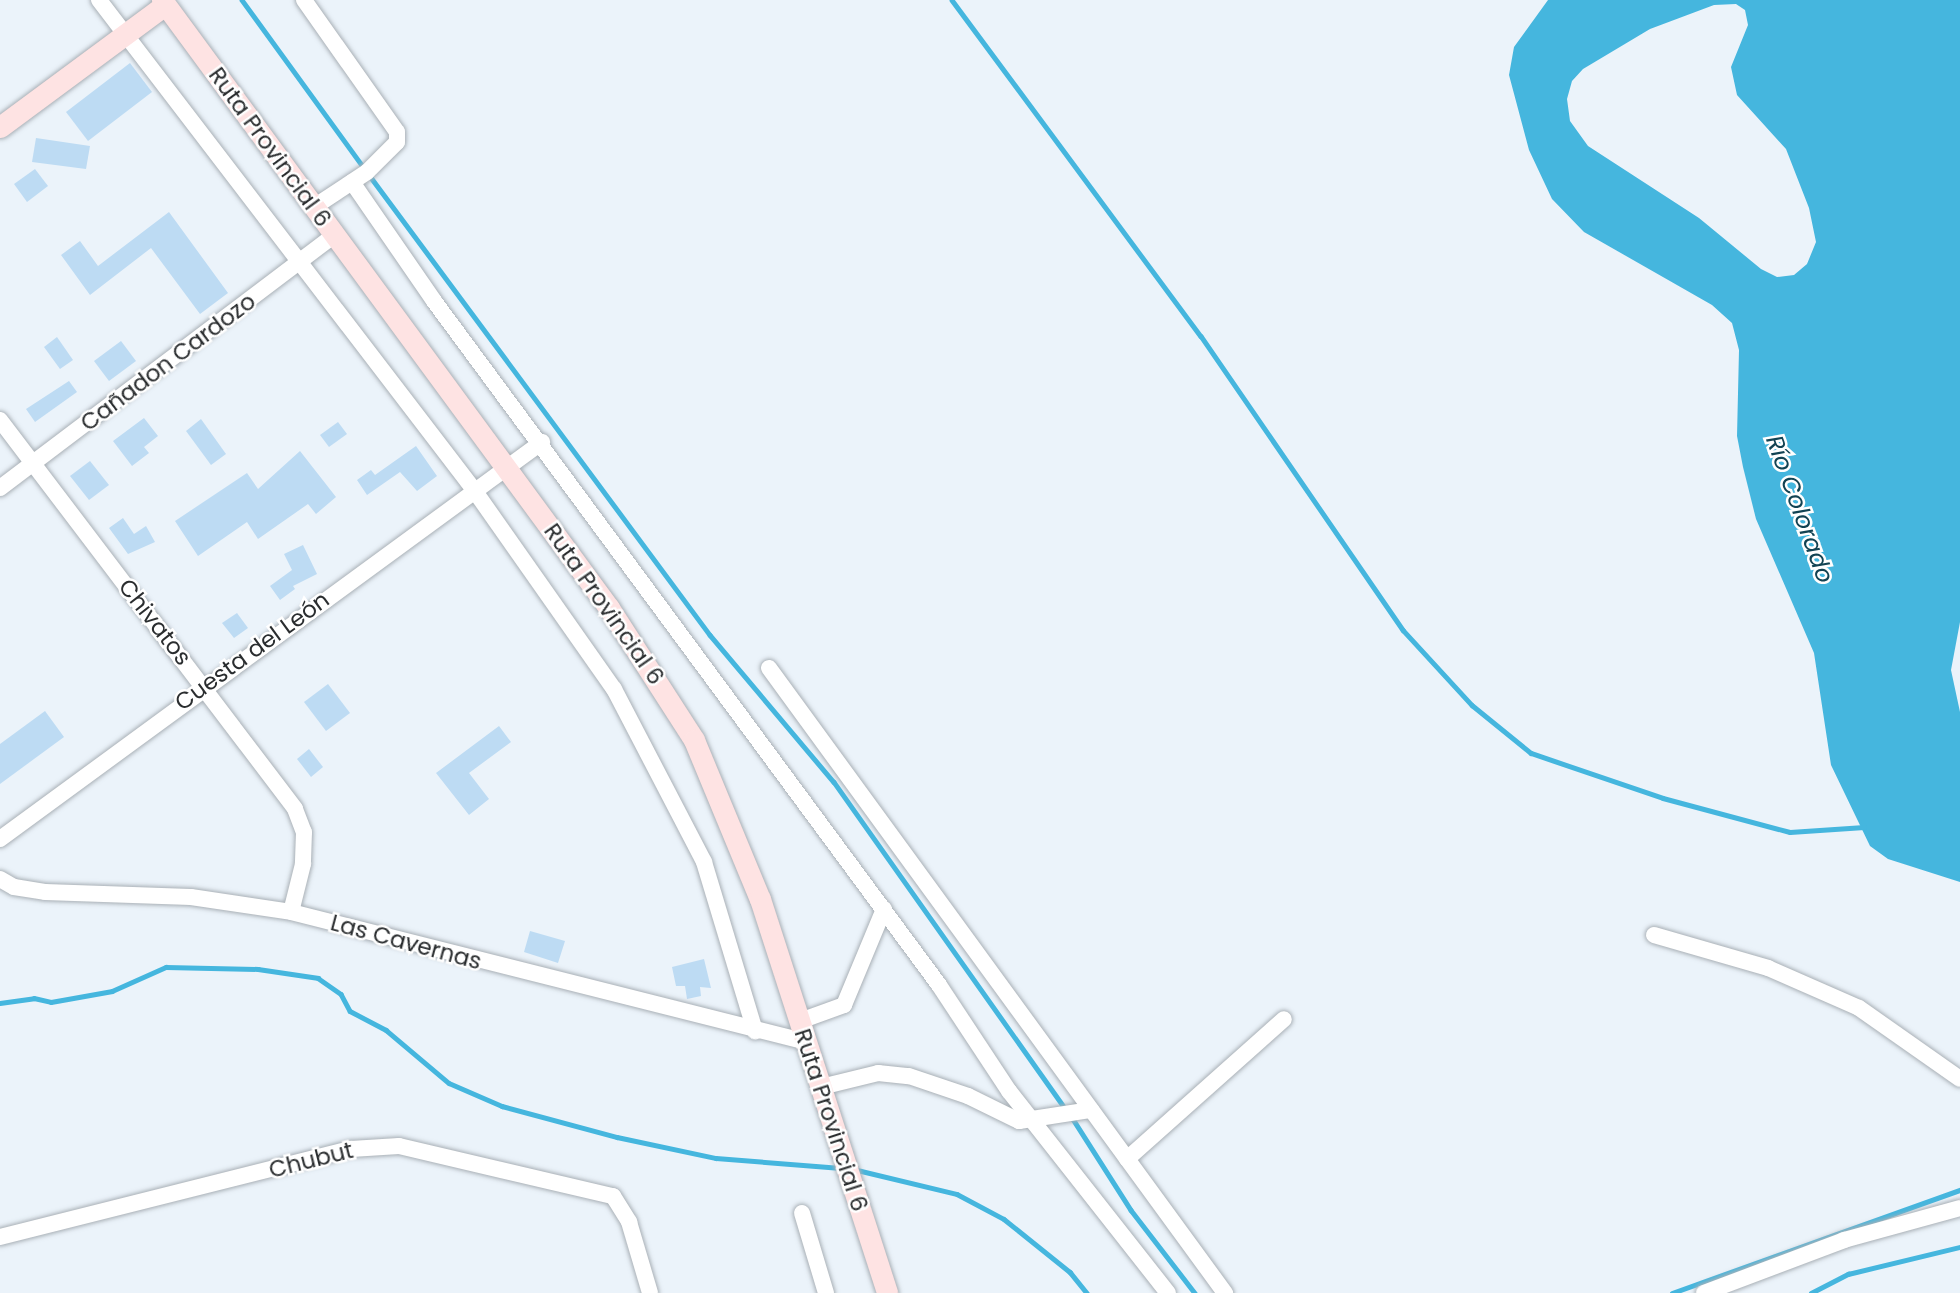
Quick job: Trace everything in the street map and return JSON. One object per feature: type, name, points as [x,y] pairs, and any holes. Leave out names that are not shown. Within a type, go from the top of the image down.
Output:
[{"type":"main road","points":[[0,127],[125,34],[163,2]]},
{"type":"main road","name":"Ruta Provincial 6","points":[[163,2],[638,648],[694,740],[741,846],[887,1293]]},
{"type":"street","points":[[99,0],[474,490],[614,689],[664,780],[704,862],[755,1031]]},
{"type":"street","points":[[304,0],[397,132],[397,142],[352,182],[314,207]]},
{"type":"street","points":[[352,182],[434,301],[542,442],[688,647],[884,909],[1032,1121],[1168,1293]]},
{"type":"street","name":"Cañadon Cardozo","points":[[0,488],[335,236]]},
{"type":"street","name":"Chivatos","points":[[0,420],[295,809],[304,832],[303,864],[290,912]]},
{"type":"street","name":"Cuesta del León","points":[[0,839],[204,686],[542,442]]},
{"type":"street","points":[[769,668],[1225,1293]]},
{"type":"street","name":"Las Cavernas","points":[[5,886],[191,897],[290,912],[807,1042]]},
{"type":"street","points":[[800,1021],[845,1006],[884,909]]},
{"type":"street","points":[[1654,935],[1768,968],[1859,1008],[1931,1055],[1960,1079]]},
{"type":"street","points":[[1127,1159],[1284,1019]]},
{"type":"street","points":[[821,1087],[878,1073],[909,1076],[968,1096],[1000,1115],[1032,1121],[1091,1110]]},
{"type":"street","name":"Chubut","points":[[0,1237],[376,1145],[399,1146],[604,1192],[621,1203],[650,1293]]},
{"type":"street","points":[[1704,1293],[1844,1240],[1960,1208]]},
{"type":"street","points":[[802,1213],[826,1293]]},
{"type":"water","name":"Río Colorado","points":[[1548,0],[1960,0],[1960,622],[1951,670],[1960,712],[1960,882],[1888,859],[1870,846],[1831,765],[1814,653],[1756,519],[1737,436],[1739,350],[1732,323],[1712,305],[1584,232],[1552,199],[1529,150],[1509,75],[1514,47]],"holes":[[[1736,4],[1745,10],[1748,25],[1731,67],[1737,95],[1786,149],[1809,208],[1816,242],[1807,264],[1794,275],[1777,277],[1761,269],[1699,218],[1588,146],[1570,121],[1567,99],[1572,81],[1583,69],[1650,29],[1714,5]]]},
{"type":"building","points":[[130,63],[152,92],[88,141],[66,112]]},
{"type":"building","points":[[36,138],[90,146],[86,169],[32,162]]},
{"type":"building","points":[[35,169],[48,186],[27,202],[14,184]]},
{"type":"building","points":[[169,212],[228,293],[200,314],[151,248],[90,295],[61,255],[80,241],[98,266]]},
{"type":"building","points":[[57,337],[73,360],[60,369],[44,347]]},
{"type":"building","points":[[121,341],[136,361],[109,381],[94,361]]},
{"type":"building","points":[[69,381],[77,392],[35,422],[26,409]]},
{"type":"building","points":[[144,418],[158,436],[144,447],[149,453],[132,466],[113,441]]},
{"type":"building","points":[[201,419],[226,454],[211,465],[186,431]]},
{"type":"building","points":[[338,422],[347,434],[329,447],[320,435]]},
{"type":"building","points":[[416,446],[437,476],[417,491],[400,472],[367,495],[357,480],[371,470],[375,475]]},
{"type":"building","points":[[300,451],[336,497],[316,514],[308,504],[258,539],[247,522],[198,556],[175,521],[247,473],[258,489]]},
{"type":"building","points":[[90,461],[109,485],[89,500],[70,476]]},
{"type":"building","points":[[123,518],[134,534],[146,526],[155,542],[128,554],[109,528]]},
{"type":"building","points":[[303,545],[317,574],[293,586],[295,589],[280,600],[270,586],[292,570],[284,554]]},
{"type":"building","points":[[237,613],[248,628],[234,638],[222,623]]},
{"type":"building","points":[[328,684],[350,713],[326,731],[304,702]]},
{"type":"building","points":[[45,711],[64,737],[0,784],[0,744]]},
{"type":"building","points":[[499,726],[511,742],[469,773],[489,799],[469,815],[436,773]]},
{"type":"building","points":[[309,749],[323,767],[311,777],[297,759]]},
{"type":"building","points":[[530,931],[565,941],[558,963],[524,952]]},
{"type":"building","points":[[704,959],[711,988],[700,987],[701,996],[687,999],[685,986],[676,986],[672,967]]},
{"type":"waterway","points":[[242,0],[365,169]]},
{"type":"waterway","points":[[952,0],[1201,336],[1403,630],[1472,705],[1531,753],[1663,798],[1790,832],[1864,827]]},
{"type":"waterway","points":[[370,176],[710,635],[834,782],[1063,1105]]},
{"type":"waterway","points":[[0,1003],[34,998],[51,1002],[112,991],[166,967],[258,969],[318,978],[341,994],[350,1011],[386,1030],[449,1083],[502,1106],[617,1137],[716,1158],[841,1168]]},
{"type":"waterway","points":[[1073,1119],[1131,1210],[1195,1293]]},
{"type":"waterway","points":[[853,1169],[957,1194],[1004,1219],[1070,1272],[1087,1293]]},
{"type":"waterway","points":[[1672,1293],[1960,1190]]},
{"type":"waterway","points":[[1811,1293],[1848,1274],[1960,1247]]}]
